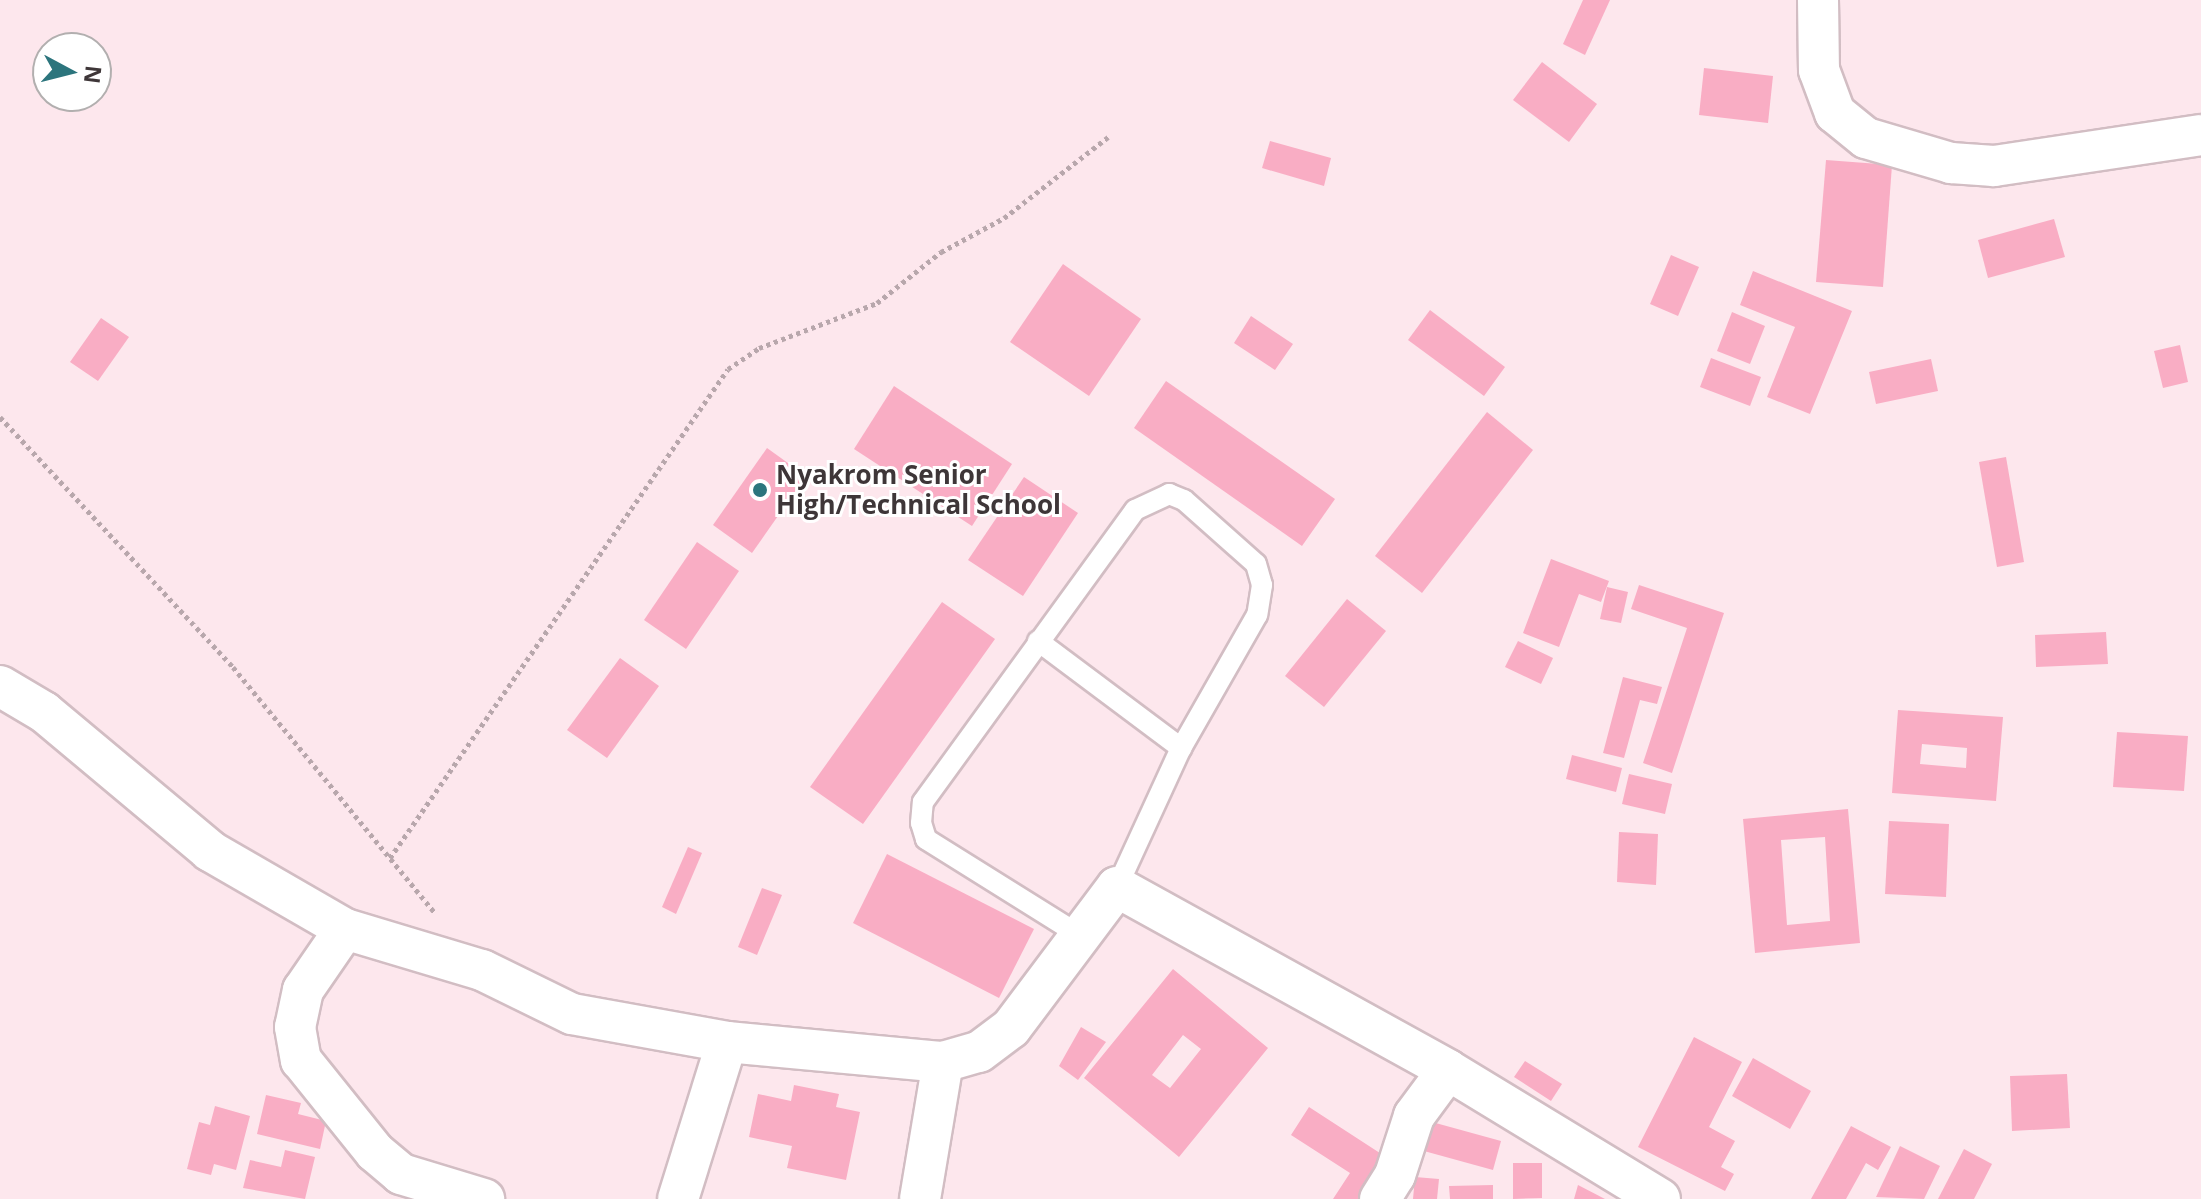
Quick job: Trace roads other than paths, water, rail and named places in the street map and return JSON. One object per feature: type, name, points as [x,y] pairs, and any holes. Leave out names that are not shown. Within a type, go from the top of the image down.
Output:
[{"type":"street","points":[[1818,0],[1819,70],[1835,113],[1866,138],[1951,163],[1994,166],[2201,135]]},
{"type":"street","points":[[0,686],[44,712],[210,851],[345,929],[482,970],[572,1014],[727,1042],[943,1062],[979,1052],[1011,1028],[1117,887],[1448,1070],[1660,1199]]},
{"type":"street","points":[[345,929],[303,990],[295,1027],[301,1060],[375,1152],[401,1174],[484,1199]]},
{"type":"street","points":[[678,1199],[727,1042]]},
{"type":"street","points":[[920,1199],[943,1062]]},
{"type":"street","points":[[1380,1199],[1395,1175],[1414,1116],[1448,1070]]},
{"type":"lane","points":[[1081,936],[926,839],[921,823],[923,802],[1135,510],[1169,494],[1184,500],[1256,564],[1262,585],[1257,615],[1181,748],[1117,887]]},
{"type":"lane","points":[[1038,641],[1181,748]]},
{"type":"place","name":"Nyakrom Senior High/Technical School","points":[[760,490]]}]
